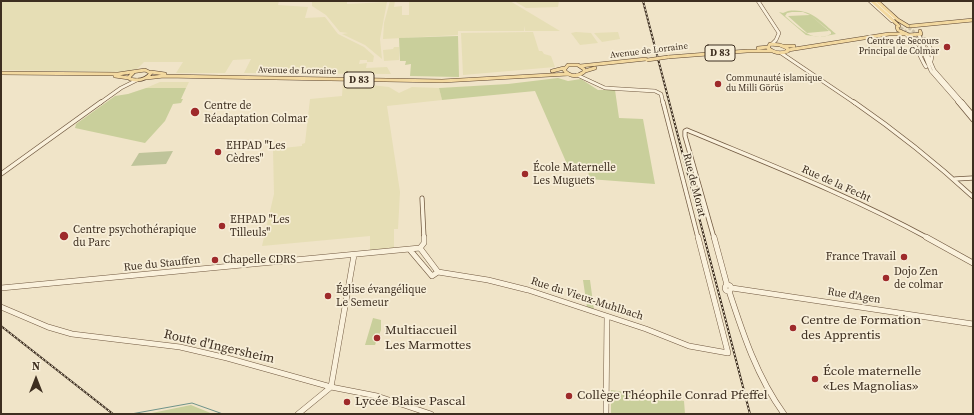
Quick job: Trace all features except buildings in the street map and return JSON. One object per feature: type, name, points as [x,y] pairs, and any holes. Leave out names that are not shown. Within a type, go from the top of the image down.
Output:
[{"type":"main road","points":[[873,1],[898,20],[920,33]]},
{"type":"main road","points":[[873,1],[905,34]]},
{"type":"main road","points":[[772,51],[768,46],[772,44],[792,46],[849,40],[893,31],[898,27],[973,21]]},
{"type":"main road","points":[[781,53],[889,34],[920,33],[924,29],[944,24],[973,21]]},
{"type":"main road","points":[[782,45],[788,51]]},
{"type":"main road","name":"Avenue de Lorraine","points":[[1,74],[134,72],[145,70],[164,74],[442,78],[515,75],[551,71],[571,65],[599,65],[668,56],[768,46]]},
{"type":"main road","name":"Avenue de Lorraine","points":[[668,56],[747,51],[772,51],[781,53]]},
{"type":"main road","name":"Avenue de Lorraine","points":[[1,74],[111,76],[137,80],[164,76],[442,81],[568,74],[577,75],[584,72],[646,59]]},
{"type":"main road","points":[[580,66],[584,72]]},
{"type":"main road","points":[[564,68],[568,74]]},
{"type":"main road","points":[[130,79],[134,72]]},
{"type":"main road","points":[[146,78],[151,72]]},
{"type":"street","points":[[758,1],[779,35],[772,44]]},
{"type":"street","points":[[873,1],[893,20]]},
{"type":"street","points":[[920,33],[934,70],[973,120]]},
{"type":"street","points":[[905,34],[912,39],[918,54],[931,71],[973,115]]},
{"type":"street","points":[[916,39],[922,46],[927,64],[931,71]]},
{"type":"street","points":[[924,39],[928,43],[932,53],[931,62]]},
{"type":"street","points":[[776,40],[782,45]]},
{"type":"street","points":[[788,51],[798,64]]},
{"type":"street","points":[[781,53],[867,110],[955,179],[973,197]]},
{"type":"street","points":[[584,72],[588,80]]},
{"type":"street","name":"Rue de Morat","points":[[577,75],[604,88],[655,91],[661,94],[728,353]]},
{"type":"street","points":[[121,88],[130,79]]},
{"type":"street","points":[[1,174],[121,88],[137,80]]},
{"type":"street","name":"Rue de la Fecht","points":[[729,288],[684,133],[687,130],[821,187],[906,226],[973,263]]},
{"type":"street","points":[[955,179],[973,178]]},
{"type":"street","points":[[410,250],[432,276],[438,272],[420,248],[424,243],[422,198]]},
{"type":"street","name":"Rue du Stauffen","points":[[1,288],[420,248]]},
{"type":"street","points":[[298,414],[332,387],[354,255]]},
{"type":"street","name":"Rue du Vieux-Muhlbach","points":[[438,272],[488,280],[522,289],[607,318],[646,329],[689,346],[728,353]]},
{"type":"street","points":[[729,288],[742,328],[767,388],[784,414]]},
{"type":"street","name":"Rue d'Agen","points":[[729,288],[973,324]]},
{"type":"street","name":"Route d'Ingersheim","points":[[1,307],[48,327],[72,334],[180,347],[227,358],[332,387],[377,396],[431,414]]},
{"type":"street","points":[[606,414],[607,318]]},
{"type":"shaded area","points":[[1,1],[279,1],[278,5],[308,7],[305,18],[325,17],[338,34],[364,47],[374,56],[373,62],[360,60],[359,64],[367,63],[366,68],[387,67],[391,74],[244,73],[251,59],[233,60],[225,73],[176,73],[183,62],[144,62],[137,69],[126,72],[1,70]]},
{"type":"shaded area","points":[[312,1],[347,1],[347,4],[387,2],[380,39],[382,59],[365,45],[342,34],[348,33],[340,32],[326,15],[312,6]]},
{"type":"shaded area","points":[[390,1],[395,1],[394,7],[402,6],[402,15],[409,15],[409,1],[510,1],[560,31],[525,31],[524,26],[524,31],[458,31],[458,35],[383,39],[384,23]]},
{"type":"shaded area","points":[[514,1],[559,1],[558,7],[526,8]]},
{"type":"shaded area","points":[[533,32],[539,51],[551,56],[555,67],[463,75],[461,33]]},
{"type":"shaded area","points":[[618,32],[620,39],[602,42],[594,33]]},
{"type":"shaded area","points":[[571,33],[591,33],[598,43],[580,45]]},
{"type":"shaded area","points":[[394,47],[399,47],[399,60],[384,61],[383,50],[393,49]]},
{"type":"shaded area","points":[[160,82],[189,82],[186,88],[146,88]]},
{"type":"shaded area","points":[[343,82],[389,87],[399,93],[412,87],[439,88],[442,100],[387,106],[400,192],[398,229],[394,229],[394,248],[370,251],[370,236],[262,246],[274,194],[273,149],[302,146],[302,144],[305,143],[310,99],[342,96]]},
{"type":"green space","points":[[779,12],[803,12],[787,13],[785,16],[795,25],[811,36],[806,35]]},
{"type":"green space","points":[[803,12],[815,16],[836,34],[826,36],[831,34],[831,32],[810,15]]},
{"type":"green space","points":[[810,15],[829,31],[807,33],[788,16]]},
{"type":"green space","points":[[458,36],[459,77],[410,76],[411,64],[405,65],[406,61],[400,61],[399,38]]},
{"type":"green space","points":[[558,78],[568,81],[581,79],[598,90],[615,90],[619,118],[643,119],[655,184],[589,179],[588,167],[567,164],[535,91],[442,100],[439,88],[508,84]]},
{"type":"green space","points":[[146,88],[186,88],[181,99],[183,99],[181,103],[173,104],[165,121],[145,143],[75,128],[76,124],[115,96],[128,94]]},
{"type":"green space","points":[[173,151],[166,164],[131,166],[139,153]]},
{"type":"green space","points":[[583,280],[590,280],[594,310],[587,307]]},
{"type":"green space","points":[[373,318],[381,320],[381,330],[375,345],[365,345]]},
{"type":"green space","points":[[611,390],[684,401],[685,414],[611,414]]},
{"type":"green space","points":[[191,405],[213,414],[147,414]]},
{"type":"waterway","points":[[131,414],[192,403],[223,414]]},
{"type":"tunnel","points":[[897,25],[916,39]]},
{"type":"tunnel","points":[[905,25],[924,39]]},
{"type":"railway","points":[[643,1],[750,414]]},
{"type":"railway","points":[[1,326],[113,414]]},
{"type":"place","name":"Centre de Secours Principal de Colmar","points":[[947,47]]},
{"type":"place","name":"Communauté islamique du Milli Görüs","points":[[718,84]]},
{"type":"place","name":"Centre de Réadaptation Colmar","points":[[195,112]]},
{"type":"place","name":"EHPAD \"Les Cèdres\"","points":[[218,152]]},
{"type":"place","name":"École Maternelle Les Muguets","points":[[525,174]]},
{"type":"place","name":"EHPAD \"Les Tilleuls\"","points":[[222,226]]},
{"type":"place","name":"Centre psychothérapique du Parc","points":[[64,236]]},
{"type":"place","name":"France Travail","points":[[904,257]]},
{"type":"place","name":"Chapelle CDRS","points":[[215,260]]},
{"type":"place","name":"Dojo Zen de colmar","points":[[886,278]]},
{"type":"place","name":"Église évangélique Le Semeur","points":[[328,296]]},
{"type":"place","name":"Centre de Formation des Apprentis","points":[[793,328]]},
{"type":"place","name":"Multiaccueil Les Marmottes","points":[[377,338]]},
{"type":"place","name":"École maternelle «Les Magnolias»","points":[[815,379]]},
{"type":"place","name":"Collège Théophile Conrad Pfeffel","points":[[569,396]]},
{"type":"place","name":"Lycée Blaise Pascal","points":[[347,402]]}]
